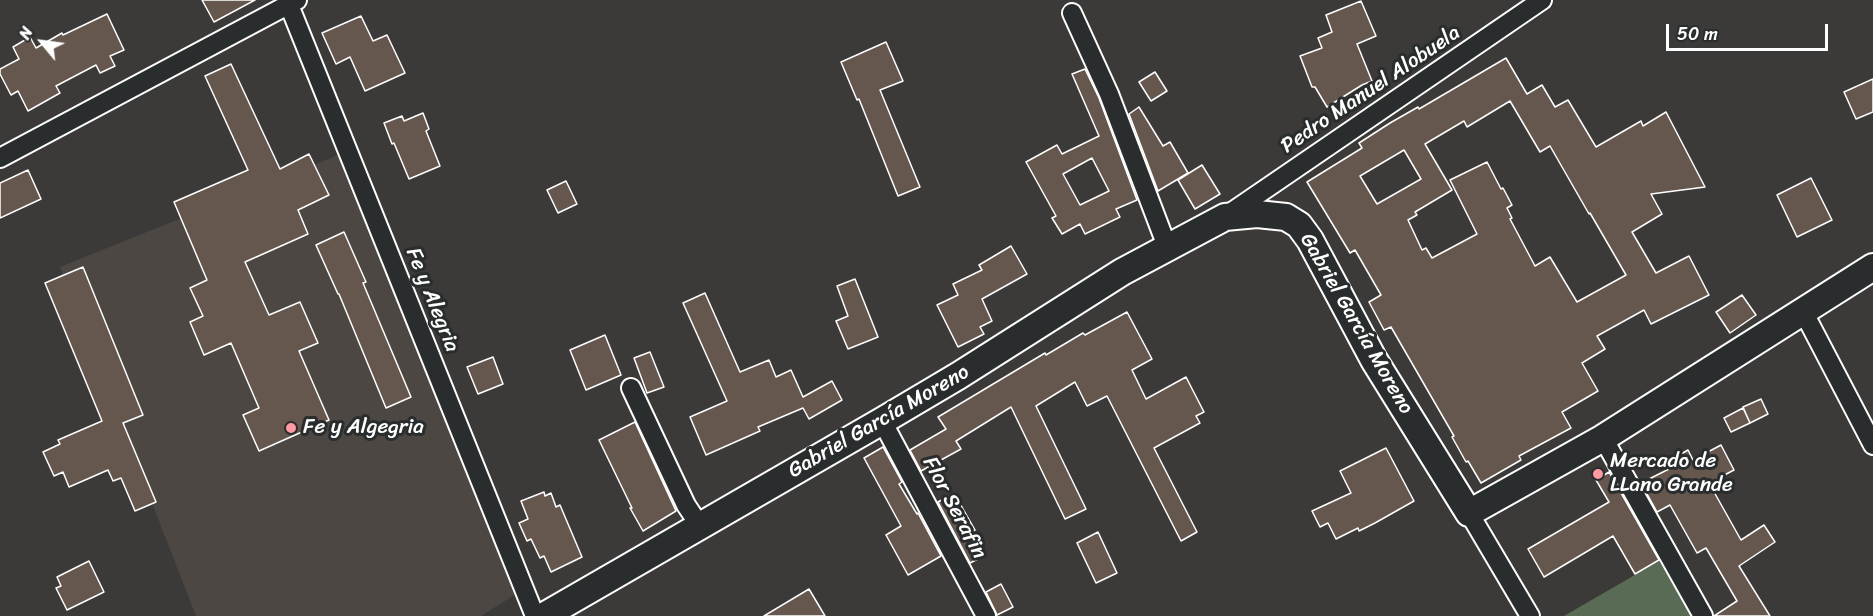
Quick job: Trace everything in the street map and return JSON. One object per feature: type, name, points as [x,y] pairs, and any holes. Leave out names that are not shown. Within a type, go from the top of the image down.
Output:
[{"type":"street","name":"Pedro Manuel Alobuela","points":[[1225,217],[1542,0]]},
{"type":"street","points":[[0,158],[291,1]]},
{"type":"street","name":"Fe y Alegria","points":[[291,1],[535,616]]},
{"type":"street","points":[[1071,13],[1109,94],[1168,249]]},
{"type":"street","name":"Gabriel García Moreno","points":[[544,616],[958,376],[1122,272],[1225,217],[1257,214],[1286,217],[1299,225],[1310,240],[1374,360],[1469,513]]},
{"type":"street","points":[[1530,616],[1469,513],[1604,438],[1873,267]]},
{"type":"street","points":[[1803,311],[1873,444]]},
{"type":"street","points":[[631,388],[686,505],[700,526]]},
{"type":"street","name":"Flor Serafin","points":[[882,421],[986,616]]},
{"type":"street","points":[[1604,438],[1703,616]]},
{"type":"shaded area","name":"Fe y Algegria","points":[[346,152],[524,589],[481,616],[196,616],[60,267]]},
{"type":"green space","points":[[1659,561],[1693,616],[1564,616]]},
{"type":"building","points":[[202,0],[255,0],[214,22]]},
{"type":"building","points":[[1361,1],[1376,36],[1357,44],[1372,81],[1327,107],[1315,87],[1312,87],[1300,56],[1322,48],[1318,38],[1332,32],[1326,15]]},
{"type":"building","points":[[107,14],[124,50],[110,56],[115,66],[100,73],[96,65],[56,86],[60,93],[28,111],[18,91],[11,95],[0,74],[0,69],[19,59],[13,47],[30,37],[36,48],[62,33],[63,35]]},
{"type":"building","points":[[361,16],[373,41],[387,35],[405,73],[365,91],[350,57],[336,64],[322,33]]},
{"type":"building","points":[[886,42],[903,81],[880,90],[920,187],[898,196],[859,99],[857,100],[841,62]]},
{"type":"building","points":[[1506,58],[1527,94],[1542,85],[1555,107],[1568,100],[1596,147],[1641,121],[1643,126],[1666,112],[1705,187],[1651,194],[1662,214],[1632,232],[1656,273],[1689,256],[1709,295],[1651,324],[1644,310],[1597,336],[1605,349],[1582,363],[1598,391],[1562,412],[1571,428],[1519,456],[1521,460],[1481,483],[1468,461],[1466,462],[1452,437],[1454,436],[1391,327],[1384,330],[1369,302],[1381,295],[1355,250],[1350,253],[1307,182],[1362,148],[1359,143],[1418,107],[1419,109]],"holes":[[[1510,101],[1540,152],[1550,146],[1626,275],[1577,302],[1550,257],[1535,266],[1510,219],[1512,218],[1507,208],[1512,205],[1487,162],[1450,180],[1477,234],[1432,258],[1426,248],[1422,250],[1408,220],[1417,215],[1415,212],[1452,190],[1425,144],[1464,121],[1467,127]],[[1404,150],[1421,179],[1377,204],[1360,176]]]},
{"type":"building","points":[[231,64],[280,169],[309,154],[329,195],[298,210],[308,234],[245,262],[269,315],[300,302],[318,343],[299,351],[329,420],[259,451],[243,415],[259,408],[231,343],[204,355],[190,322],[203,316],[190,288],[207,280],[174,202],[248,170],[205,76]]},
{"type":"building","points":[[1085,69],[1099,98],[1137,200],[1116,209],[1120,217],[1085,234],[1080,224],[1062,234],[1052,218],[1056,216],[1026,162],[1057,145],[1062,154],[1099,136],[1072,74]],"holes":[[[1092,158],[1109,191],[1080,205],[1063,174]]]},
{"type":"building","points":[[1155,72],[1167,91],[1151,101],[1139,82]]},
{"type":"building","points":[[1873,79],[1873,112],[1856,119],[1844,92]]},
{"type":"building","points":[[1139,107],[1163,146],[1170,142],[1188,173],[1158,191],[1129,114]]},
{"type":"building","points":[[423,113],[429,129],[426,131],[440,166],[409,179],[384,123],[402,116],[404,121]]},
{"type":"building","points":[[1202,165],[1220,194],[1195,209],[1178,180]]},
{"type":"building","points":[[28,170],[41,199],[0,218],[0,183]]},
{"type":"building","points":[[1811,178],[1832,220],[1797,237],[1777,195]]},
{"type":"building","points":[[566,181],[577,204],[558,213],[547,190]]},
{"type":"building","points":[[344,232],[411,397],[386,408],[316,245]]},
{"type":"building","points":[[1011,246],[1027,274],[982,299],[992,321],[980,327],[984,334],[958,347],[937,305],[958,295],[953,284],[982,270],[979,265]]},
{"type":"building","points":[[83,267],[143,415],[123,423],[156,502],[135,511],[121,478],[113,481],[108,470],[69,487],[63,472],[54,476],[43,452],[60,444],[58,440],[102,421],[45,283]]},
{"type":"building","points":[[855,279],[878,337],[848,349],[836,321],[848,316],[837,286]]},
{"type":"building","points":[[705,293],[740,372],[769,360],[776,377],[791,370],[803,397],[832,381],[842,400],[809,419],[803,408],[758,427],[760,431],[706,455],[690,417],[727,401],[683,303]]},
{"type":"building","points":[[1742,295],[1756,315],[1730,333],[1716,312]]},
{"type":"building","points":[[1127,312],[1152,359],[1132,370],[1146,399],[1186,377],[1204,412],[1196,416],[1200,423],[1154,448],[1197,532],[1181,541],[1107,396],[1087,406],[1075,382],[1036,406],[1086,509],[1065,519],[1011,407],[956,441],[961,449],[921,471],[910,450],[946,429],[938,417],[1045,353],[1046,355],[1083,333],[1085,335]]},
{"type":"building","points":[[605,335],[621,375],[586,390],[570,350]]},
{"type":"building","points":[[650,352],[664,387],[647,393],[634,358]]},
{"type":"building","points":[[493,357],[503,384],[478,394],[467,367]]},
{"type":"building","points":[[1761,399],[1768,414],[1750,423],[1743,407]]},
{"type":"building","points":[[1743,408],[1750,423],[1731,432],[1724,418]]},
{"type":"building","points":[[635,422],[676,511],[643,531],[599,440]]},
{"type":"building","points":[[1721,445],[1734,470],[1709,483],[1741,540],[1764,525],[1775,542],[1739,566],[1770,616],[1714,616],[1737,601],[1706,548],[1697,553],[1670,505],[1657,512],[1641,483],[1675,466],[1672,459],[1688,450],[1693,460]]},
{"type":"building","points":[[883,447],[902,482],[899,484],[941,556],[908,575],[886,535],[901,526],[864,458]]},
{"type":"building","points":[[1386,448],[1414,501],[1359,531],[1358,528],[1336,539],[1328,523],[1320,527],[1312,511],[1351,493],[1340,471]]},
{"type":"building","points":[[1609,472],[1659,560],[1635,574],[1613,536],[1544,577],[1528,549],[1609,502],[1596,480]]},
{"type":"building","points":[[544,492],[545,496],[551,493],[556,507],[560,505],[582,557],[551,572],[544,556],[540,558],[531,539],[527,541],[519,523],[528,519],[521,501]]},
{"type":"building","points":[[954,493],[975,530],[973,531],[984,556],[970,563],[938,502]]},
{"type":"building","points":[[1098,532],[1117,573],[1096,583],[1077,543]]},
{"type":"building","points":[[89,561],[104,592],[67,610],[56,588],[61,586],[57,577]]},
{"type":"building","points":[[1001,584],[1013,607],[997,615],[986,592]]},
{"type":"building","points":[[809,589],[825,616],[764,616]]},
{"type":"place","name":"Fe y Algegria","points":[[291,428]]},
{"type":"place","name":"Mercado de LLano Grande","points":[[1598,474]]}]
